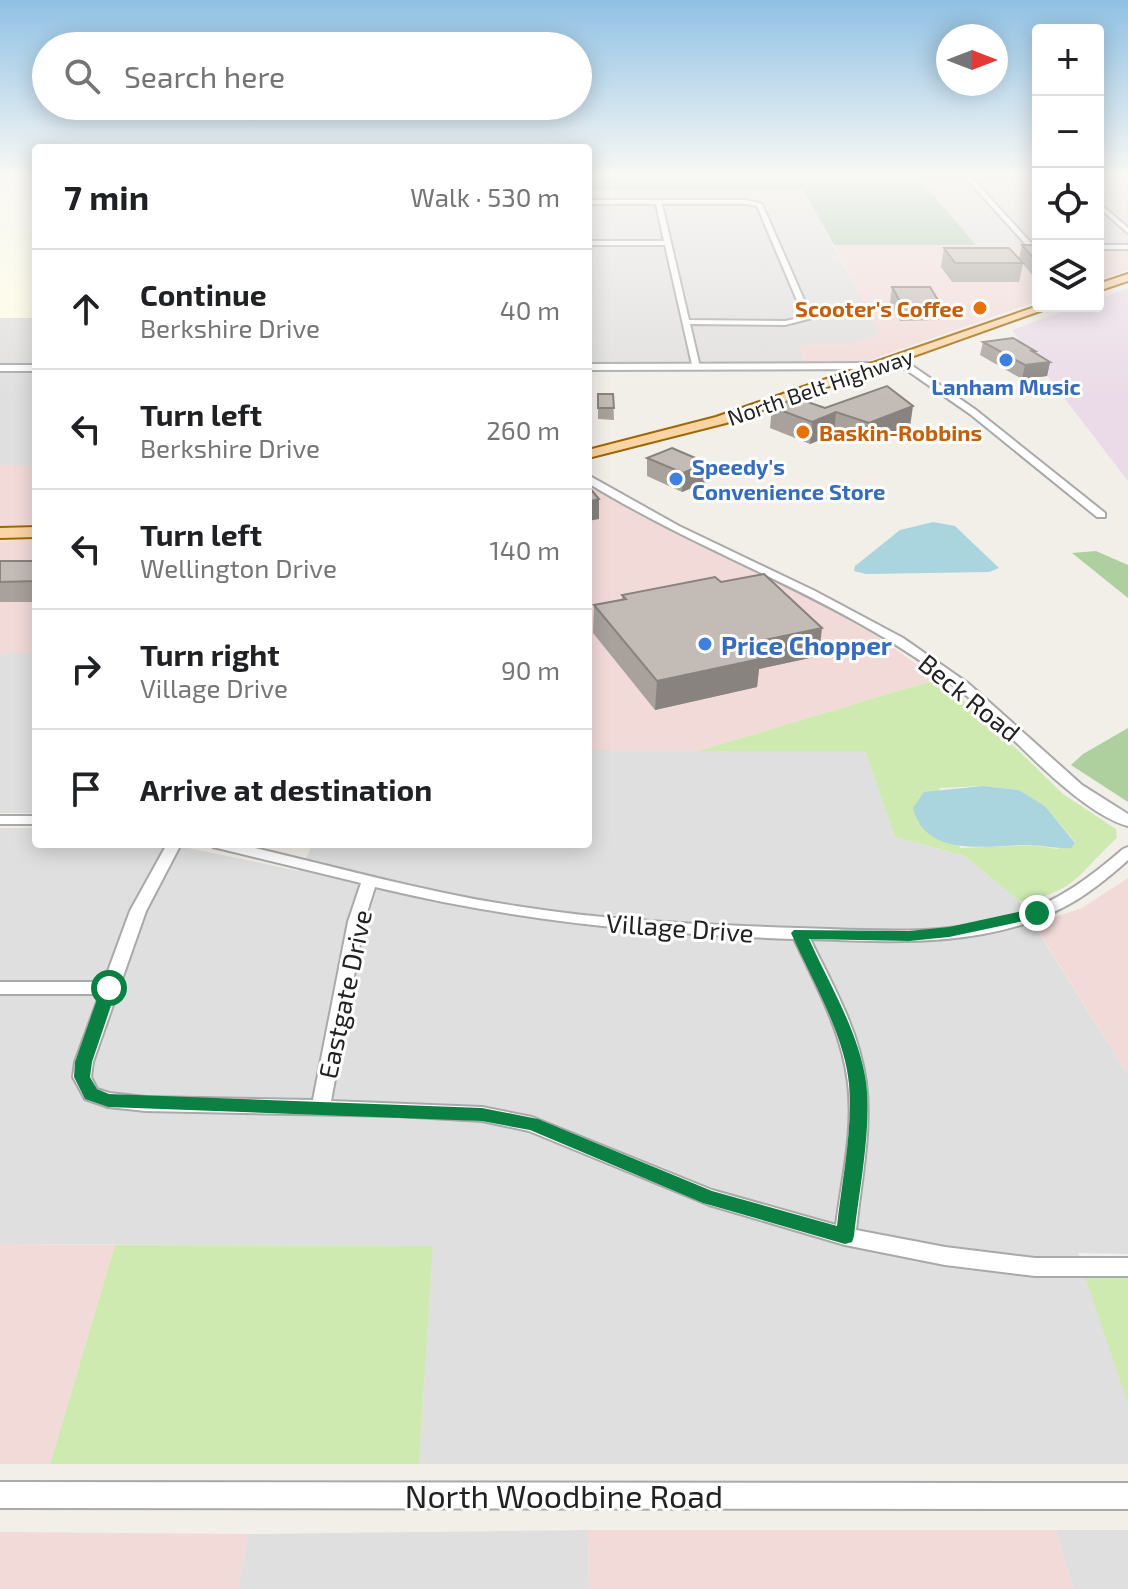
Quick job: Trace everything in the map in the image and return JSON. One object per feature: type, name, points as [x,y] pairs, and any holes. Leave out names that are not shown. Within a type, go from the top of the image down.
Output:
[{"type":"main road","points":[[1104,286],[1128,277]]},
{"type":"main road","name":"North Belt Highway","points":[[592,453],[721,420],[1032,312]]},
{"type":"main road","points":[[0,533],[32,532]]},
{"type":"street","points":[[669,249],[696,367]]},
{"type":"street","points":[[686,322],[800,322],[808,318],[779,249]]},
{"type":"street","points":[[898,360],[945,391],[1101,515]]},
{"type":"street","points":[[592,367],[880,366]]},
{"type":"street","points":[[0,368],[32,368]]},
{"type":"street","name":"Beck Road","points":[[592,480],[642,509],[845,611],[940,668],[1016,733],[1068,784],[1128,821]]},
{"type":"street","points":[[0,820],[32,820]]},
{"type":"street","points":[[172,848],[138,911],[84,1062],[82,1077],[91,1094],[108,1100],[146,1104],[482,1114],[532,1124],[709,1197],[845,1236],[945,1256],[1035,1267],[1128,1267]]},
{"type":"street","name":"Village Drive","points":[[234,848],[369,881],[513,911],[604,923],[909,936],[997,924],[1049,909],[1082,890],[1128,852]]},
{"type":"street","name":"Eastgate Drive","points":[[321,1107],[356,922],[369,881]]},
{"type":"street","points":[[799,933],[845,1037],[857,1083],[856,1143],[845,1236]]},
{"type":"street","points":[[6,988],[109,988]]},
{"type":"street","name":"North Woodbine Road","points":[[0,1495],[1128,1496]]},
{"type":"shaded area","points":[[0,249],[32,249],[32,318],[0,318]]},
{"type":"shaded area","points":[[592,249],[835,249],[881,334],[853,344],[799,345],[806,364],[592,365]]},
{"type":"shaded area","points":[[836,249],[1032,249],[1032,303],[867,361],[806,364],[798,345],[853,344],[880,334]]},
{"type":"shaded area","points":[[1104,249],[1128,249],[1128,270],[1104,279]]},
{"type":"shaded area","points":[[1128,288],[1128,481],[1012,330],[1062,312],[1104,312],[1104,297]]},
{"type":"shaded area","points":[[0,318],[32,318],[32,365],[0,366]]},
{"type":"shaded area","points":[[0,370],[32,370],[32,465],[0,465]]},
{"type":"shaded area","points":[[0,465],[32,465],[32,524],[0,526]]},
{"type":"shaded area","points":[[592,486],[830,609],[875,635],[938,679],[698,751],[592,750]]},
{"type":"shaded area","points":[[32,539],[32,653],[0,656],[0,541]]},
{"type":"shaded area","points":[[32,653],[32,813],[0,813],[0,656]]},
{"type":"shaded area","points":[[592,750],[865,751],[895,837],[965,856],[1019,901],[1128,1075],[1128,1254],[1078,1253],[1128,1405],[1128,1464],[419,1464],[433,1246],[0,1244],[0,828],[32,828],[32,848],[188,848],[299,871],[311,848],[592,848]]},
{"type":"shaded area","points":[[1128,878],[1128,1075],[1034,924],[1082,908]]},
{"type":"shaded area","points":[[0,1244],[115,1245],[50,1464],[0,1464]]},
{"type":"shaded area","points":[[588,1530],[589,1589],[238,1589],[248,1534]]},
{"type":"shaded area","points":[[588,1530],[1056,1530],[1073,1589],[589,1589]]},
{"type":"shaded area","points":[[1056,1530],[1128,1530],[1128,1589],[1073,1589]]},
{"type":"shaded area","points":[[0,1532],[248,1534],[238,1589],[0,1589]]},
{"type":"green space","points":[[1096,551],[1128,565],[1128,598],[1072,553]]},
{"type":"green space","points":[[938,679],[987,720],[1063,794],[1116,829],[1117,838],[1065,887],[1038,898],[1019,901],[965,856],[895,837],[865,751],[698,751]],"holes":[[[983,786],[1019,790],[1045,806],[1075,842],[1057,849],[1035,845],[960,848],[939,788]]]},
{"type":"green space","points":[[1128,728],[1128,802],[1071,765],[1083,754]]},
{"type":"green space","points":[[115,1245],[433,1246],[419,1464],[50,1464]]},
{"type":"green space","points":[[1085,1277],[1128,1278],[1128,1405]]},
{"type":"water","points":[[933,522],[955,526],[999,568],[989,572],[866,574],[854,571],[855,566],[900,530]]},
{"type":"water","points":[[983,786],[1019,790],[1045,806],[1075,843],[1071,848],[963,846],[946,843],[920,825],[913,808],[924,792]]},
{"type":"building","points":[[945,249],[1010,249],[1023,263],[955,263]]},
{"type":"building","points":[[892,287],[930,287],[941,305],[902,305]]},
{"type":"building","points":[[1013,338],[1050,362],[1025,365],[983,342]]},
{"type":"building","points":[[887,386],[913,406],[869,423],[836,412],[812,422],[772,407],[796,398],[825,408]]},
{"type":"building","points":[[598,394],[613,394],[614,408],[598,408]]},
{"type":"building","points":[[672,448],[707,463],[683,473],[647,458]]},
{"type":"building","points":[[0,561],[32,561],[32,581],[0,582]]},
{"type":"building","points":[[764,574],[822,628],[746,644],[760,659],[657,681],[594,605],[626,599],[622,595],[715,577],[721,582]]},
{"type":"place","name":"Scooter's Coffee","points":[[980,308]]},
{"type":"place","name":"Lanham Music","points":[[1006,360]]},
{"type":"place","name":"Baskin-Robbins","points":[[803,432]]},
{"type":"place","name":"Speedy's Convenience Store","points":[[676,479]]},
{"type":"place","name":"Price Chopper","points":[[705,644]]},
{"type":"route","points":[[109,988],[84,1062],[82,1077],[91,1094],[108,1100],[146,1104],[397,1109],[482,1114],[532,1124],[709,1197],[845,1236],[856,1143],[857,1083],[845,1037],[799,933],[909,936],[997,924],[1037,913]]}]
